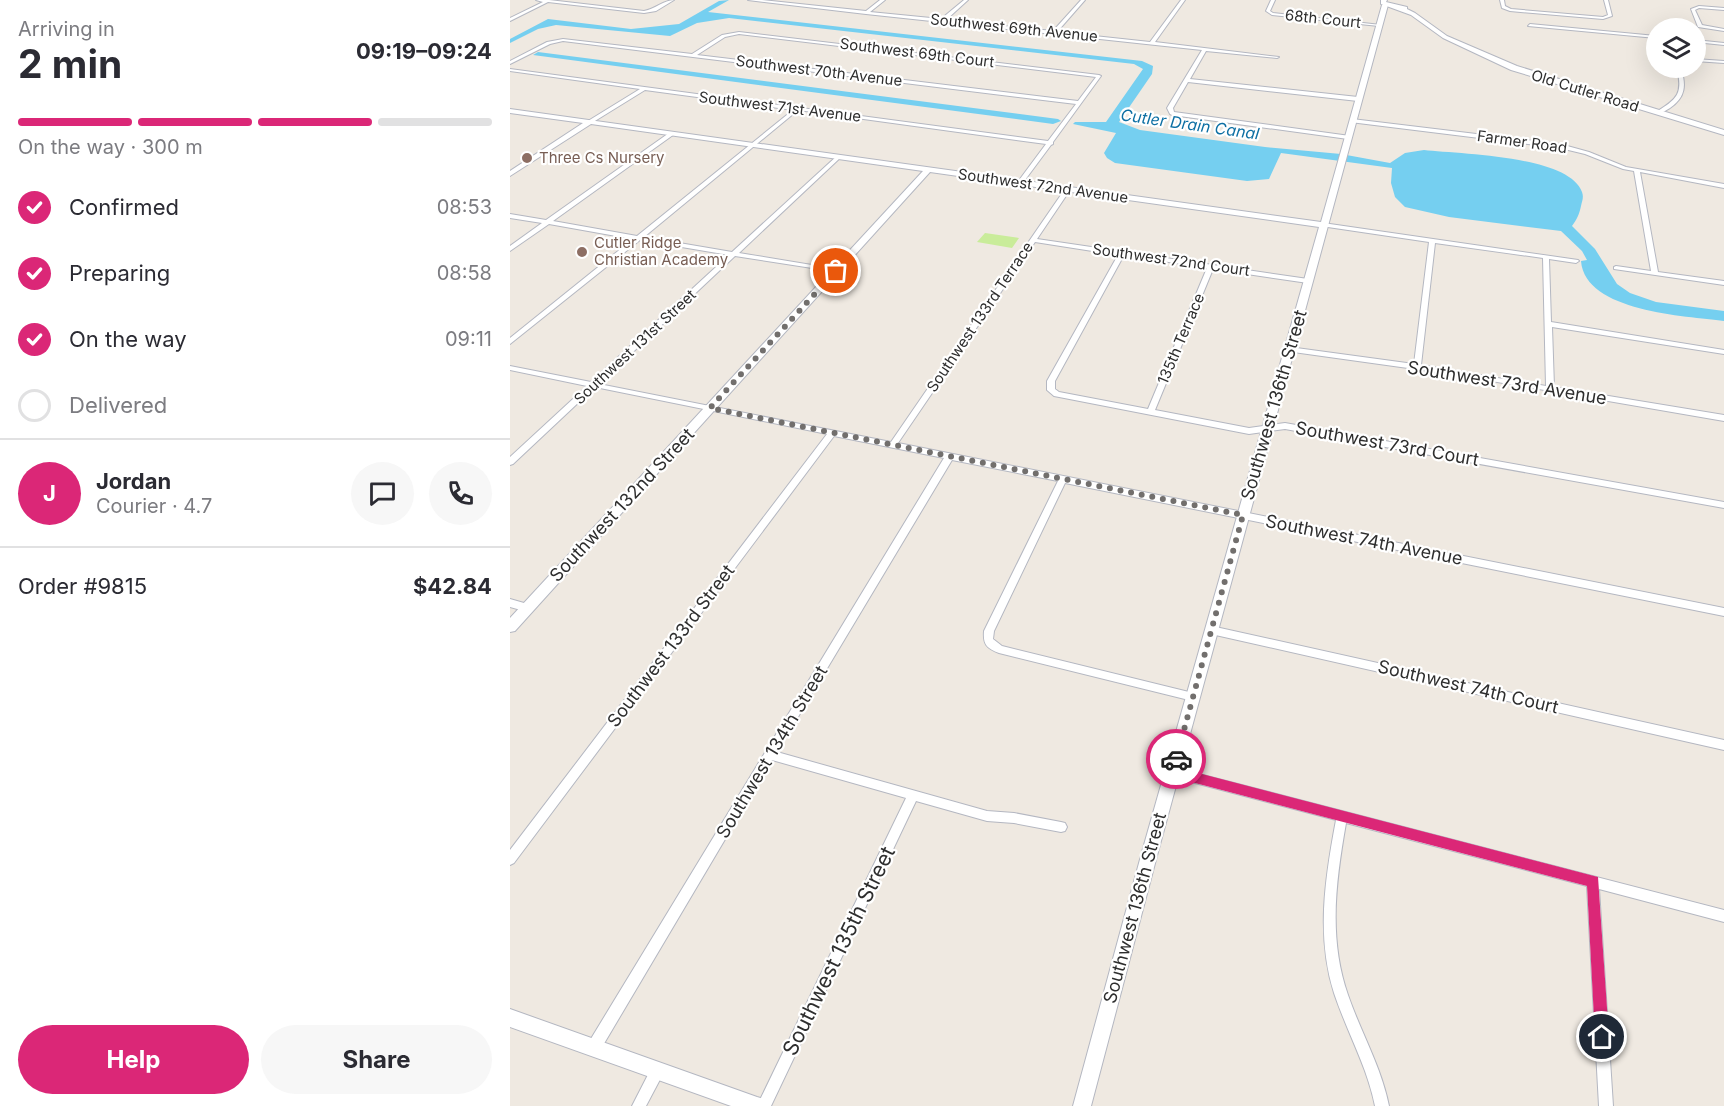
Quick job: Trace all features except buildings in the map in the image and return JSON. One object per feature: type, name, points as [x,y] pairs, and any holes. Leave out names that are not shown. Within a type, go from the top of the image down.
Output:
[{"type":"main road","points":[[1401,0],[1409,3],[1450,39]]},
{"type":"main road","points":[[1385,2],[1413,15],[1450,39]]},
{"type":"main road","points":[[1397,8],[1410,6]]},
{"type":"main road","name":"Old Cutler Road","points":[[1450,39],[1518,70],[1724,133]]},
{"type":"street","points":[[538,0],[649,11],[672,0]]},
{"type":"street","name":"Southwest 69th Avenue","points":[[750,0],[1277,57]]},
{"type":"street","points":[[793,5],[800,0]]},
{"type":"street","points":[[866,13],[883,0]]},
{"type":"street","points":[[942,21],[966,0]]},
{"type":"street","points":[[1054,33],[1083,0]]},
{"type":"street","points":[[1152,43],[1183,0]]},
{"type":"street","name":"68th Court","points":[[1274,0],[1268,12],[1379,25]]},
{"type":"street","points":[[1502,0],[1502,6],[1505,8],[1607,18],[1610,15],[1606,0]]},
{"type":"street","points":[[510,20],[548,1]]},
{"type":"street","name":"Southwest 136th Street","points":[[1082,1106],[1385,2]]},
{"type":"street","points":[[1724,9],[1695,7],[1693,9],[1697,23],[1702,27],[1724,30]]},
{"type":"street","points":[[1382,17],[1389,10],[1397,8]]},
{"type":"street","points":[[1530,25],[1646,36]]},
{"type":"street","name":"Southwest 69th Court","points":[[692,56],[721,38],[734,33],[1100,76],[1080,103]]},
{"type":"street","name":"Southwest 70th Avenue","points":[[510,63],[556,40],[1080,103]]},
{"type":"street","points":[[1706,42],[1724,44]]},
{"type":"street","points":[[1205,49],[1170,108],[1172,113],[1348,136]]},
{"type":"street","points":[[1706,61],[1724,62]]},
{"type":"street","name":"Southwest 71st Avenue","points":[[510,70],[1051,143]]},
{"type":"street","points":[[1658,113],[1682,94],[1681,78]]},
{"type":"street","points":[[1186,80],[1358,99]]},
{"type":"street","points":[[510,174],[643,89]]},
{"type":"street","points":[[1020,183],[1080,103]]},
{"type":"street","points":[[510,342],[797,109]]},
{"type":"street","name":"Southwest 72nd Avenue","points":[[510,111],[1576,261]]},
{"type":"street","name":"Farmer Road","points":[[1352,121],[1565,147],[1637,171],[1724,186]]},
{"type":"street","points":[[510,249],[671,134]]},
{"type":"street","name":"Southwest 131st Street","points":[[510,462],[838,157]]},
{"type":"street","name":"Southwest 132nd Street","points":[[510,627],[928,170]]},
{"type":"street","points":[[1637,171],[1655,273]]},
{"type":"street","name":"Southwest 133rd Terrace","points":[[893,445],[1067,190]]},
{"type":"street","points":[[510,216],[836,271]]},
{"type":"street","name":"Southwest 72nd Court","points":[[1033,240],[1308,281]]},
{"type":"street","points":[[1417,368],[1432,241]]},
{"type":"street","name":"Southwest 73rd Court","points":[[1122,253],[1051,381],[1051,390],[1061,395],[1249,431],[1285,426],[1724,506]]},
{"type":"street","points":[[1546,257],[1550,389]]},
{"type":"street","name":"135th Terrace","points":[[1151,411],[1211,266]]},
{"type":"street","points":[[1616,268],[1724,283]]},
{"type":"street","points":[[1548,324],[1724,352]]},
{"type":"street","name":"Southwest 73rd Avenue","points":[[1289,349],[1724,418]]},
{"type":"street","name":"Southwest 74th Avenue","points":[[510,368],[1724,612]]},
{"type":"street","name":"Southwest 133rd Street","points":[[510,859],[832,433]]},
{"type":"street","name":"Southwest 134th Street","points":[[594,1047],[949,457]]},
{"type":"street","points":[[1063,479],[989,631],[988,641],[999,649],[1193,697]]},
{"type":"street","points":[[510,603],[528,608]]},
{"type":"street","name":"Southwest 74th Court","points":[[1211,630],[1724,745]]},
{"type":"street","points":[[770,755],[987,816],[1014,818],[1061,827]]},
{"type":"street","points":[[1172,772],[1724,916]]},
{"type":"street","name":"Southwest 135th Street","points":[[764,1106],[913,795]]},
{"type":"street","points":[[1342,816],[1331,885],[1330,951],[1341,997],[1372,1065],[1382,1106]]},
{"type":"street","points":[[1593,882],[1606,1106]]},
{"type":"street","points":[[510,1018],[757,1106]]},
{"type":"street","points":[[639,1106],[658,1070]]},
{"type":"green space","points":[[985,233],[1019,238],[1012,248],[977,242]]},
{"type":"water","points":[[729,0],[708,12],[1142,61],[1153,66],[1152,74],[1119,122],[1140,130],[1265,147],[1341,154],[1390,163],[1405,153],[1424,150],[1486,155],[1557,170],[1573,180],[1582,192],[1583,199],[1577,219],[1572,226],[1595,249],[1617,284],[1630,293],[1656,302],[1724,311],[1724,321],[1663,313],[1618,301],[1600,291],[1587,278],[1581,261],[1587,260],[1582,251],[1561,231],[1449,217],[1405,207],[1395,197],[1391,183],[1392,168],[1281,153],[1269,179],[1247,181],[1115,163],[1104,153],[1116,133],[1073,124],[1075,122],[1106,122],[1143,69],[1134,64],[729,18],[697,23],[670,36],[556,25],[538,29],[510,43],[510,39],[548,19],[631,29],[679,24],[719,1]]},
{"type":"water","points":[[538,52],[1061,121],[1053,124],[533,55]]},
{"type":"way so far","points":[[836,271],[710,408],[1243,515],[1176,759]]},
{"type":"place","name":"Three Cs Nursery","points":[[527,158]]},
{"type":"place","name":"Cutler Ridge Christian Academy","points":[[582,252]]},
{"type":"route","points":[[1176,759],[1172,772],[1593,882],[1602,1037]]},
{"type":"water label","name":"Cutler Drain Canal","points":[[1190,124]]}]
